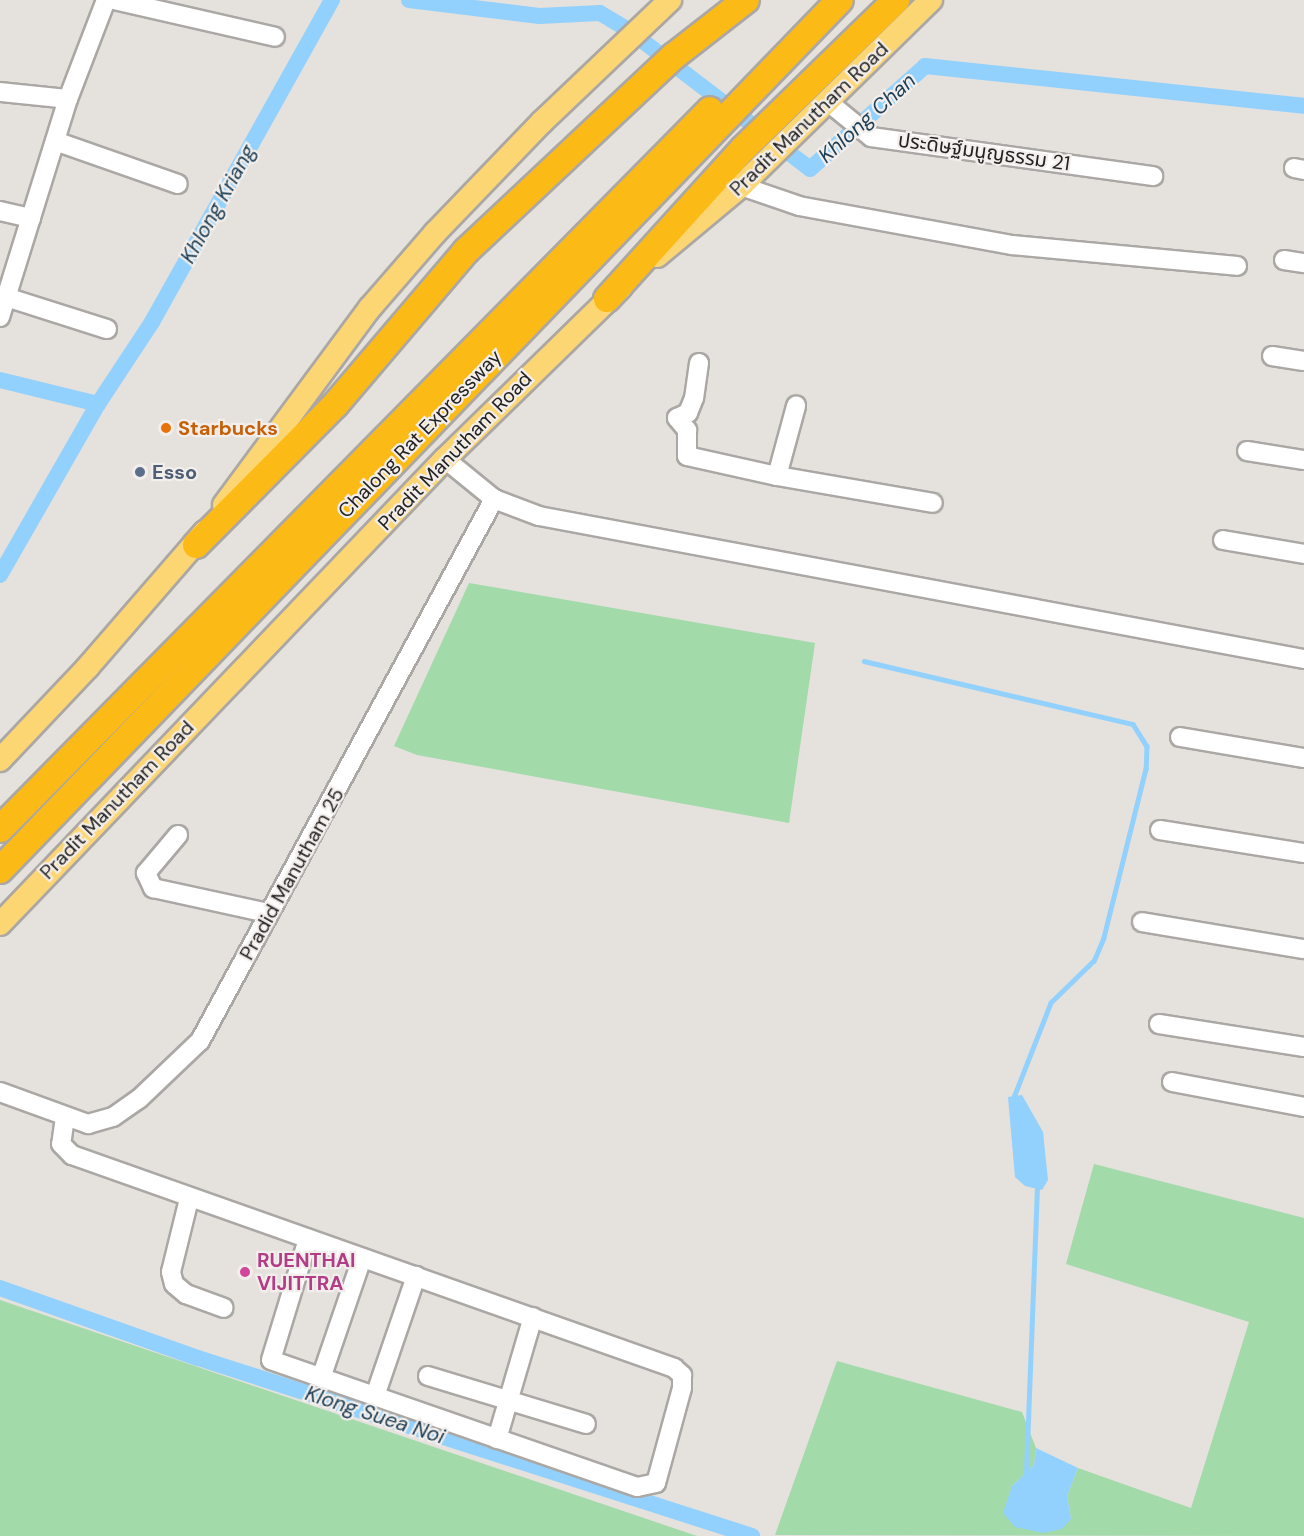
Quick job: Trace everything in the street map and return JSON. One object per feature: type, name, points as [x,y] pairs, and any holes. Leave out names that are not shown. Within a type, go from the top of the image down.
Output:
[{"type":"highway","points":[[196,545],[335,405],[466,251],[667,62],[746,0]]},
{"type":"highway","name":"Chalong Rat Expressway","points":[[0,829],[818,0]]},
{"type":"highway","name":"Chalong Rat Expressway","points":[[0,870],[840,0]]},
{"type":"highway","points":[[607,299],[779,131],[896,0]]},
{"type":"main road","points":[[0,760],[196,545],[400,273],[506,158],[628,37],[670,0]]},
{"type":"main road","name":"Pradit Manutham Road","points":[[779,131],[828,102],[931,0]]},
{"type":"main road","name":"Pradit Manutham Road","points":[[0,924],[446,459],[607,299],[741,186],[753,157]]},
{"type":"street","points":[[0,316],[68,99],[106,0]]},
{"type":"street","points":[[114,0],[275,37]]},
{"type":"street","points":[[0,92],[68,99]]},
{"type":"street","name":"ประดิษฐ์มนูญธรรม 21","points":[[828,102],[871,137],[1153,176]]},
{"type":"street","points":[[55,141],[178,183]]},
{"type":"street","points":[[741,186],[799,206],[1012,245],[1237,266]]},
{"type":"street","points":[[0,211],[31,218]]},
{"type":"street","points":[[1284,260],[1304,263]]},
{"type":"street","points":[[6,297],[107,329]]},
{"type":"street","points":[[1272,356],[1304,361]]},
{"type":"street","points":[[699,363],[694,398],[688,413],[677,418],[687,430],[687,456],[777,476],[933,504]]},
{"type":"street","points":[[777,476],[796,406]]},
{"type":"street","points":[[1247,451],[1304,460]]},
{"type":"street","points":[[446,459],[494,499],[539,516],[1304,659]]},
{"type":"street","name":"Pradid Manutham 25","points":[[0,1092],[88,1124],[113,1117],[180,1062],[200,1041],[214,1019],[268,913],[326,813],[494,499]]},
{"type":"street","points":[[1223,540],[1304,554]]},
{"type":"street","points":[[1180,736],[1304,758]]},
{"type":"street","points":[[1160,830],[1304,853]]},
{"type":"street","points":[[178,835],[146,873],[153,888],[268,913]]},
{"type":"street","points":[[1142,922],[1304,949]]},
{"type":"street","points":[[1159,1024],[1304,1047]]},
{"type":"street","points":[[1172,1082],[1304,1107]]},
{"type":"street","points":[[65,1116],[61,1144],[72,1155],[189,1199],[308,1239],[416,1276],[674,1368],[682,1375],[656,1483],[637,1487],[271,1360],[308,1239]]},
{"type":"street","points":[[189,1199],[171,1272],[174,1284],[186,1294],[224,1308]]},
{"type":"street","points":[[321,1378],[362,1258]]},
{"type":"street","points":[[375,1396],[416,1276]]},
{"type":"street","points":[[497,1439],[533,1317]]},
{"type":"street","points":[[428,1376],[586,1424]]},
{"type":"green space","points":[[469,583],[815,643],[789,823],[417,755],[394,746]]},
{"type":"green space","points":[[1094,1164],[1304,1218],[1304,1536],[775,1535],[837,1361],[1022,1412],[1036,1448],[1034,1465],[1012,1486],[1071,1519],[1067,1496],[1078,1468],[1191,1508],[1249,1322],[1066,1264]]},
{"type":"green space","points":[[0,1300],[697,1536],[0,1536]]},
{"type":"water","points":[[1022,1095],[1043,1132],[1048,1180],[1042,1190],[1025,1186],[1015,1177],[1008,1097]]},
{"type":"water","points":[[1036,1448],[1078,1468],[1067,1496],[1071,1519],[1062,1529],[1043,1533],[1015,1527],[1003,1513],[1012,1486],[1034,1465]]},
{"type":"waterway","name":"Khlong Kriang","points":[[0,575],[98,404],[152,322],[332,0]]},
{"type":"waterway","name":"Khlong Chan","points":[[409,0],[539,16],[600,13],[627,29],[810,169],[925,66],[1304,106]]},
{"type":"waterway","points":[[0,380],[98,404]]},
{"type":"waterway","points":[[864,661],[1133,724],[1147,746],[1146,769],[1104,938],[1094,961],[1051,1003],[1015,1095],[1016,1101]]},
{"type":"waterway","points":[[1026,1473],[1037,1185]]},
{"type":"waterway","name":"Klong Suea Noi","points":[[0,1288],[198,1358],[752,1536]]},
{"type":"place","name":"Starbucks","points":[[166,428]]},
{"type":"place","name":"Esso","points":[[140,472]]},
{"type":"place","name":"RUENTHAI VIJITTRA","points":[[245,1272]]}]
